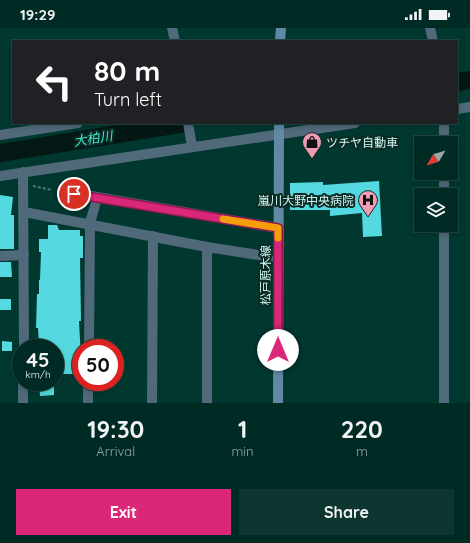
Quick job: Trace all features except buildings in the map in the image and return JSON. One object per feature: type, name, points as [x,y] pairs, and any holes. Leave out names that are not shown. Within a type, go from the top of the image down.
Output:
[{"type":"main road","points":[[280,40],[281,28]]},
{"type":"main road","name":"松戸原木線","points":[[278,403],[279,127]]},
{"type":"street","points":[[172,28],[175,40]]},
{"type":"street","points":[[430,28],[433,40]]},
{"type":"street","points":[[458,109],[470,107]]},
{"type":"street","points":[[0,135],[72,124]]},
{"type":"street","points":[[188,124],[192,146]]},
{"type":"street","points":[[0,176],[192,146],[279,127],[336,124]]},
{"type":"street","points":[[444,124],[444,136]]},
{"type":"street","points":[[23,172],[24,339]]},
{"type":"street","points":[[62,191],[278,228]]},
{"type":"street","points":[[89,339],[90,223],[97,198]]},
{"type":"street","points":[[24,212],[90,223],[207,247],[278,258]]},
{"type":"street","points":[[444,232],[444,403]]},
{"type":"street","points":[[152,403],[153,236]]},
{"type":"street","points":[[207,247],[207,403]]},
{"type":"street","points":[[0,256],[24,255]]},
{"type":"street","points":[[23,403],[24,391]]},
{"type":"street","points":[[88,391],[88,403]]},
{"type":"path","points":[[24,185],[62,191]]},
{"type":"waterway","name":"大柏川","points":[[458,82],[470,80]]},
{"type":"waterway","name":"大柏川","points":[[0,153],[180,124]]},
{"type":"slow traffic","points":[[223,219],[278,228],[278,238]]},
{"type":"place","name":"ツチヤ自動車","points":[[312,159]]},
{"type":"place","name":"嵐川大野中央病院","points":[[368,217]]},
{"type":"route","points":[[74,194],[278,228],[278,350]]}]
